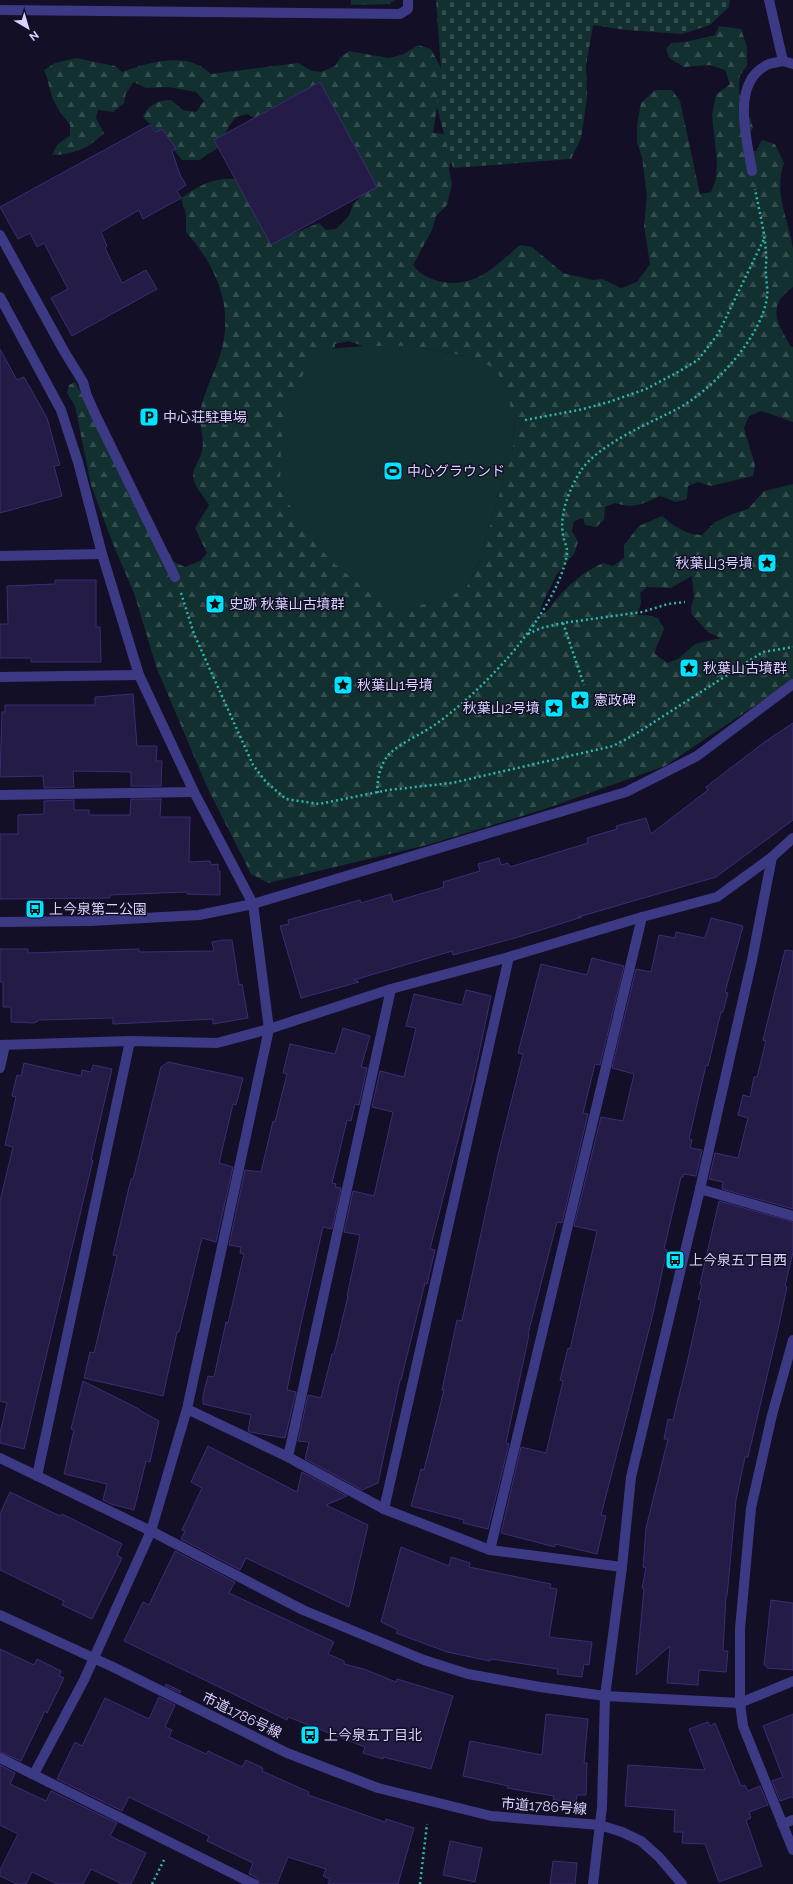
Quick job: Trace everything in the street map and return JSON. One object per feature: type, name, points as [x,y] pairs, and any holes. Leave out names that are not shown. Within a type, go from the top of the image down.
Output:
[{"type":"street","points":[[0,10],[400,14],[408,9],[408,0]]},
{"type":"street","points":[[752,170],[744,128],[746,87],[755,75],[766,65],[788,63],[769,0]]},
{"type":"street","points":[[0,235],[64,351],[83,382],[87,396],[97,418],[175,577]]},
{"type":"street","points":[[0,297],[61,410],[78,462],[102,554],[139,675],[194,792],[253,904],[269,1029],[187,1409],[151,1531],[94,1659],[34,1774]]},
{"type":"street","points":[[0,556],[102,554]]},
{"type":"street","points":[[0,677],[139,675]]},
{"type":"street","points":[[0,922],[91,921],[199,915],[253,904],[626,792],[697,756],[793,684]]},
{"type":"street","points":[[0,795],[194,792]]},
{"type":"street","points":[[0,1068],[3,1045],[130,1041],[217,1043],[269,1029],[392,989],[716,897],[772,857],[793,838]]},
{"type":"street","points":[[593,1884],[600,1825],[606,1696],[622,1567],[631,1477],[700,1189],[752,960],[772,857]]},
{"type":"street","points":[[490,1550],[642,917]]},
{"type":"street","points":[[384,1509],[509,957]]},
{"type":"street","points":[[288,1457],[392,989]]},
{"type":"street","points":[[37,1476],[130,1041]]},
{"type":"street","points":[[700,1189],[793,1216]]},
{"type":"street","points":[[793,1340],[772,1415],[751,1508],[740,1630],[740,1703],[743,1726],[793,1850]]},
{"type":"street","points":[[187,1409],[288,1457],[384,1509],[490,1550],[622,1567]]},
{"type":"street","points":[[0,1458],[151,1531],[303,1610],[424,1660],[468,1674],[540,1687],[606,1696],[740,1703],[793,1681]]},
{"type":"street","name":"市道1786号線","points":[[0,1615],[287,1753],[378,1788],[490,1816],[600,1825],[622,1832],[641,1841],[676,1874],[682,1884]]},
{"type":"street","points":[[0,1758],[254,1884]]},
{"type":"street","points":[[782,1824],[793,1820]]},
{"type":"path","points":[[378,792],[377,782],[389,754],[435,725],[469,698],[526,635],[551,595],[564,565],[568,552],[563,535],[563,516],[572,486],[583,468],[593,458],[624,436],[693,399],[710,385],[745,345],[755,331],[763,314],[768,295],[764,239],[752,170]]},
{"type":"path","points":[[525,420],[579,410],[609,402],[646,389],[698,360],[718,334],[764,239]]},
{"type":"path","points":[[175,577],[194,634],[253,766],[266,782],[286,799],[319,804],[378,792],[452,782],[612,746],[634,735],[764,652],[793,647]]},
{"type":"path","points":[[526,635],[541,628],[563,623],[642,612],[668,604],[685,602]]},
{"type":"path","points":[[563,623],[584,684]]},
{"type":"path","points":[[420,1884],[427,1824]]},
{"type":"path","points":[[152,1884],[172,1843]]},
{"type":"green space","points":[[351,0],[395,0],[389,4],[351,5]]},
{"type":"green space","points":[[436,0],[730,0],[729,7],[710,25],[682,34],[626,30],[593,25],[586,66],[587,98],[581,138],[571,159],[453,168],[437,107],[441,68]]},
{"type":"green space","points":[[719,26],[741,29],[747,47],[747,66],[740,75],[739,89],[741,106],[750,118],[753,128],[745,140],[749,151],[756,151],[762,140],[775,144],[784,163],[780,185],[783,206],[793,249],[793,287],[779,301],[777,315],[778,322],[782,330],[791,347],[793,347],[793,422],[762,411],[749,416],[744,428],[755,465],[753,476],[711,486],[698,482],[688,486],[687,499],[676,502],[660,496],[633,506],[615,503],[605,507],[604,520],[596,527],[585,525],[583,518],[574,521],[572,531],[578,542],[574,554],[557,574],[543,602],[539,616],[548,610],[574,581],[584,574],[603,563],[613,566],[624,558],[624,545],[639,526],[662,516],[685,532],[702,535],[715,522],[748,509],[764,491],[793,484],[793,680],[665,766],[542,810],[427,845],[268,883],[251,874],[208,789],[157,669],[134,593],[113,544],[91,485],[75,406],[67,393],[69,385],[75,382],[100,430],[174,562],[185,567],[200,561],[207,553],[195,528],[209,505],[195,484],[193,475],[203,446],[200,414],[207,389],[222,348],[225,331],[225,316],[223,300],[213,271],[186,232],[186,214],[181,198],[194,189],[208,183],[222,179],[237,179],[282,238],[319,223],[326,230],[336,229],[349,216],[353,204],[363,194],[377,187],[319,82],[254,118],[247,114],[236,117],[229,126],[220,146],[214,151],[200,160],[182,160],[143,117],[151,106],[158,102],[171,100],[183,110],[196,112],[204,101],[196,92],[168,87],[146,88],[134,82],[126,93],[124,103],[113,112],[98,110],[96,118],[104,133],[99,138],[87,147],[80,150],[67,154],[52,155],[57,145],[70,135],[70,125],[54,101],[44,70],[55,63],[76,58],[115,66],[122,72],[150,63],[180,60],[202,67],[211,74],[298,63],[312,71],[321,72],[335,66],[340,58],[349,51],[389,58],[404,54],[418,45],[431,49],[441,68],[443,99],[437,107],[433,133],[446,134],[452,157],[449,169],[452,184],[447,205],[436,216],[432,230],[413,265],[426,276],[442,282],[466,282],[494,267],[520,245],[532,247],[563,273],[593,280],[602,279],[621,288],[637,282],[650,264],[644,226],[647,196],[642,157],[637,143],[637,124],[641,103],[655,90],[672,90],[680,101],[700,194],[711,192],[716,179],[717,161],[712,115],[716,95],[730,84],[725,70],[710,65],[684,67],[669,58],[666,49],[671,43],[685,42],[715,35]],"holes":[[[349,341],[363,346],[415,346],[464,356],[515,423],[512,451],[479,562],[466,588],[334,368],[335,344]],[[692,576],[694,598],[691,607],[692,615],[708,632],[720,638],[695,644],[678,659],[667,663],[654,653],[664,629],[658,618],[646,615],[637,615],[641,603],[640,593],[647,587],[671,588]]]},
{"type":"green space","name":"中心グラウンド","points":[[363,346],[415,346],[464,356],[495,368],[505,387],[515,423],[512,452],[479,562],[466,588],[440,601],[399,609],[377,599],[330,560],[307,531],[280,491],[281,444],[286,406],[311,360],[326,349]]},
{"type":"building","points":[[320,82],[377,187],[271,245],[214,140]]},
{"type":"building","points":[[150,125],[156,132],[162,129],[176,148],[172,151],[180,175],[186,185],[177,191],[181,198],[143,219],[139,210],[101,232],[107,246],[105,248],[122,283],[146,270],[157,289],[72,336],[51,298],[68,289],[44,243],[37,247],[30,233],[18,239],[0,207]]},
{"type":"building","points":[[0,349],[17,380],[24,377],[47,418],[60,465],[54,466],[62,496],[0,513]]},
{"type":"building","points":[[55,580],[96,580],[96,627],[100,627],[101,662],[31,662],[31,658],[0,658],[0,624],[8,624],[7,586],[55,584]]},
{"type":"building","points":[[133,694],[137,746],[157,746],[156,761],[162,761],[161,786],[131,786],[131,772],[73,771],[74,787],[44,788],[43,776],[0,777],[2,712],[5,712],[5,705],[95,705],[95,697]]},
{"type":"building","points":[[793,723],[793,820],[716,877],[578,917],[582,917],[515,938],[453,955],[452,951],[354,980],[359,982],[301,998],[280,926],[289,924],[288,920],[360,900],[361,903],[391,894],[393,902],[444,887],[443,882],[480,871],[478,864],[499,858],[501,865],[508,863],[510,867],[588,843],[587,838],[617,829],[616,826],[646,818],[651,834],[708,790],[706,787],[766,741]]},
{"type":"building","points":[[131,799],[161,799],[160,817],[190,817],[189,862],[210,861],[211,865],[218,864],[218,871],[220,871],[220,895],[187,894],[187,892],[110,895],[110,898],[0,899],[0,834],[18,834],[18,815],[44,814],[44,801],[74,800],[74,810],[89,810],[89,815],[130,815]]},
{"type":"building","points":[[711,918],[743,926],[725,992],[728,993],[723,1012],[721,1012],[708,1066],[706,1065],[689,1139],[692,1140],[690,1148],[702,1150],[696,1176],[684,1174],[683,1177],[681,1177],[664,1249],[667,1250],[652,1318],[601,1515],[606,1516],[597,1554],[555,1544],[555,1547],[501,1533],[521,1447],[546,1453],[563,1381],[560,1380],[568,1348],[570,1349],[597,1231],[574,1226],[601,1117],[623,1121],[634,1074],[612,1068],[636,969],[651,972],[659,935],[675,938],[676,932],[705,938]]},
{"type":"building","points":[[232,940],[239,985],[242,984],[248,1018],[213,1024],[213,1019],[113,1024],[113,1018],[38,1020],[34,1023],[11,1022],[11,1007],[3,1007],[3,982],[0,982],[0,949],[28,949],[28,953],[139,949],[139,952],[214,951],[212,942]]},
{"type":"building","points":[[785,950],[793,951],[793,1209],[722,1189],[723,1182],[709,1179],[715,1153],[738,1158],[748,1118],[738,1115],[743,1095],[750,1097],[754,1077],[757,1077],[766,1041],[763,1040]]},
{"type":"building","points":[[592,958],[624,966],[600,1065],[595,1064],[583,1113],[588,1114],[562,1223],[557,1222],[528,1334],[506,1443],[509,1444],[488,1529],[463,1523],[464,1520],[411,1506],[421,1469],[424,1470],[444,1390],[442,1390],[457,1320],[462,1321],[498,1155],[523,1054],[518,1053],[541,964],[587,975]]},
{"type":"building","points":[[466,990],[491,996],[473,1081],[430,1249],[435,1250],[400,1380],[378,1483],[362,1490],[305,1459],[309,1442],[298,1441],[308,1395],[321,1398],[332,1354],[334,1354],[348,1296],[360,1235],[344,1232],[353,1191],[374,1196],[393,1112],[372,1107],[380,1071],[404,1077],[416,1028],[406,1026],[414,994],[462,1005]]},
{"type":"building","points":[[343,1028],[370,1036],[361,1067],[367,1068],[359,1105],[355,1104],[351,1121],[347,1120],[332,1183],[336,1184],[335,1187],[341,1188],[332,1229],[323,1227],[296,1346],[287,1390],[296,1392],[285,1438],[250,1432],[248,1431],[251,1415],[203,1404],[203,1396],[208,1376],[214,1377],[226,1322],[228,1323],[244,1254],[240,1253],[241,1247],[229,1245],[245,1170],[261,1172],[273,1121],[275,1122],[287,1074],[283,1073],[290,1044],[335,1054]]},
{"type":"building","points":[[168,1062],[243,1078],[236,1105],[233,1104],[219,1163],[233,1167],[216,1242],[202,1238],[179,1332],[177,1332],[163,1396],[84,1378],[90,1352],[94,1353],[117,1256],[113,1255],[131,1179],[133,1179],[161,1067]]},
{"type":"building","points":[[24,1063],[81,1076],[82,1070],[91,1072],[93,1065],[112,1069],[91,1160],[93,1160],[24,1449],[0,1443],[0,1433],[7,1403],[0,1401],[0,1201],[13,1147],[5,1145],[16,1097],[12,1096],[17,1075],[21,1076]]},
{"type":"building","points":[[719,1201],[793,1222],[793,1252],[785,1286],[787,1287],[779,1325],[748,1457],[745,1457],[736,1500],[726,1596],[723,1651],[728,1651],[726,1672],[699,1670],[698,1685],[667,1683],[670,1646],[636,1675],[644,1589],[642,1588],[646,1568],[643,1567],[646,1528],[668,1439],[664,1439],[668,1419],[673,1420],[688,1359],[701,1300],[698,1299],[702,1285],[700,1284]]},
{"type":"building","points":[[83,1381],[139,1409],[159,1421],[150,1462],[146,1461],[134,1510],[111,1504],[103,1500],[107,1484],[64,1474],[74,1430],[71,1429]]},
{"type":"building","points":[[208,1446],[297,1492],[302,1472],[347,1496],[326,1505],[368,1525],[349,1607],[246,1558],[240,1570],[181,1539],[185,1531],[182,1530],[202,1488],[191,1482]]},
{"type":"building","points":[[10,1492],[60,1516],[62,1514],[122,1544],[117,1555],[122,1558],[92,1619],[62,1605],[64,1601],[0,1570],[0,1514]]},
{"type":"building","points":[[401,1547],[449,1566],[451,1557],[470,1563],[469,1567],[551,1584],[550,1588],[557,1589],[549,1637],[592,1642],[589,1665],[584,1664],[582,1677],[557,1674],[558,1669],[491,1659],[490,1661],[447,1652],[396,1633],[398,1630],[381,1622]]},
{"type":"building","points":[[175,1551],[235,1582],[229,1593],[334,1642],[328,1654],[344,1661],[344,1664],[364,1669],[396,1682],[397,1679],[453,1696],[431,1769],[383,1757],[383,1759],[363,1753],[365,1747],[288,1717],[287,1720],[124,1641],[143,1602],[149,1605]]},
{"type":"building","points":[[771,1600],[793,1603],[793,1670],[767,1668],[767,1666],[764,1665]]},
{"type":"building","points":[[0,1649],[34,1665],[37,1659],[61,1671],[59,1676],[64,1678],[47,1713],[45,1711],[21,1761],[0,1752]]},
{"type":"building","points":[[166,1684],[181,1691],[180,1693],[165,1686]]},
{"type":"building","points":[[159,1697],[175,1705],[165,1727],[172,1730],[169,1737],[206,1754],[208,1751],[242,1767],[246,1760],[263,1768],[262,1771],[309,1792],[308,1795],[385,1822],[386,1819],[414,1828],[398,1884],[328,1884],[330,1879],[323,1876],[326,1869],[288,1857],[277,1884],[260,1884],[257,1878],[249,1874],[253,1863],[207,1841],[209,1836],[129,1797],[122,1811],[57,1779],[75,1742],[82,1746],[105,1698],[149,1719]]},
{"type":"building","points":[[546,1714],[588,1719],[584,1763],[587,1763],[586,1795],[577,1795],[576,1801],[553,1800],[554,1796],[507,1788],[508,1786],[463,1776],[470,1741],[542,1755]]},
{"type":"building","points":[[793,1714],[793,1798],[791,1797],[780,1801],[772,1781],[783,1777],[763,1726]]},
{"type":"building","points":[[708,1722],[710,1726],[715,1723],[741,1786],[745,1785],[748,1791],[760,1786],[768,1805],[749,1812],[751,1818],[746,1820],[762,1866],[719,1882],[705,1844],[682,1843],[683,1832],[674,1832],[675,1810],[625,1806],[628,1765],[705,1770],[689,1729]]},
{"type":"building","points":[[0,1765],[15,1773],[10,1784],[46,1801],[51,1791],[117,1823],[110,1836],[146,1853],[131,1884],[122,1884],[91,1869],[83,1884],[57,1884],[32,1872],[26,1884],[17,1884],[0,1876],[0,1870],[18,1834],[0,1825]]},
{"type":"building","points":[[450,1841],[482,1848],[475,1882],[443,1875]]},
{"type":"building","points":[[553,1861],[577,1863],[575,1884],[550,1884]]},
{"type":"place","name":"中心荘駐車場","points":[[149,417]]},
{"type":"place","name":"中心グラウンド","points":[[393,471]]},
{"type":"place","name":"秋葉山3号墳","points":[[767,563]]},
{"type":"place","name":"史跡 秋葉山古墳群","points":[[215,604]]},
{"type":"place","name":"秋葉山古墳群","points":[[689,668]]},
{"type":"place","name":"秋葉山1号墳","points":[[343,685]]},
{"type":"place","name":"憲政碑","points":[[580,700]]},
{"type":"place","name":"秋葉山2号墳","points":[[554,708]]},
{"type":"place","name":"上今泉第二公園","points":[[35,909]]},
{"type":"place","name":"上今泉五丁目西","points":[[675,1260]]},
{"type":"place","name":"上今泉五丁目北","points":[[310,1735]]}]
